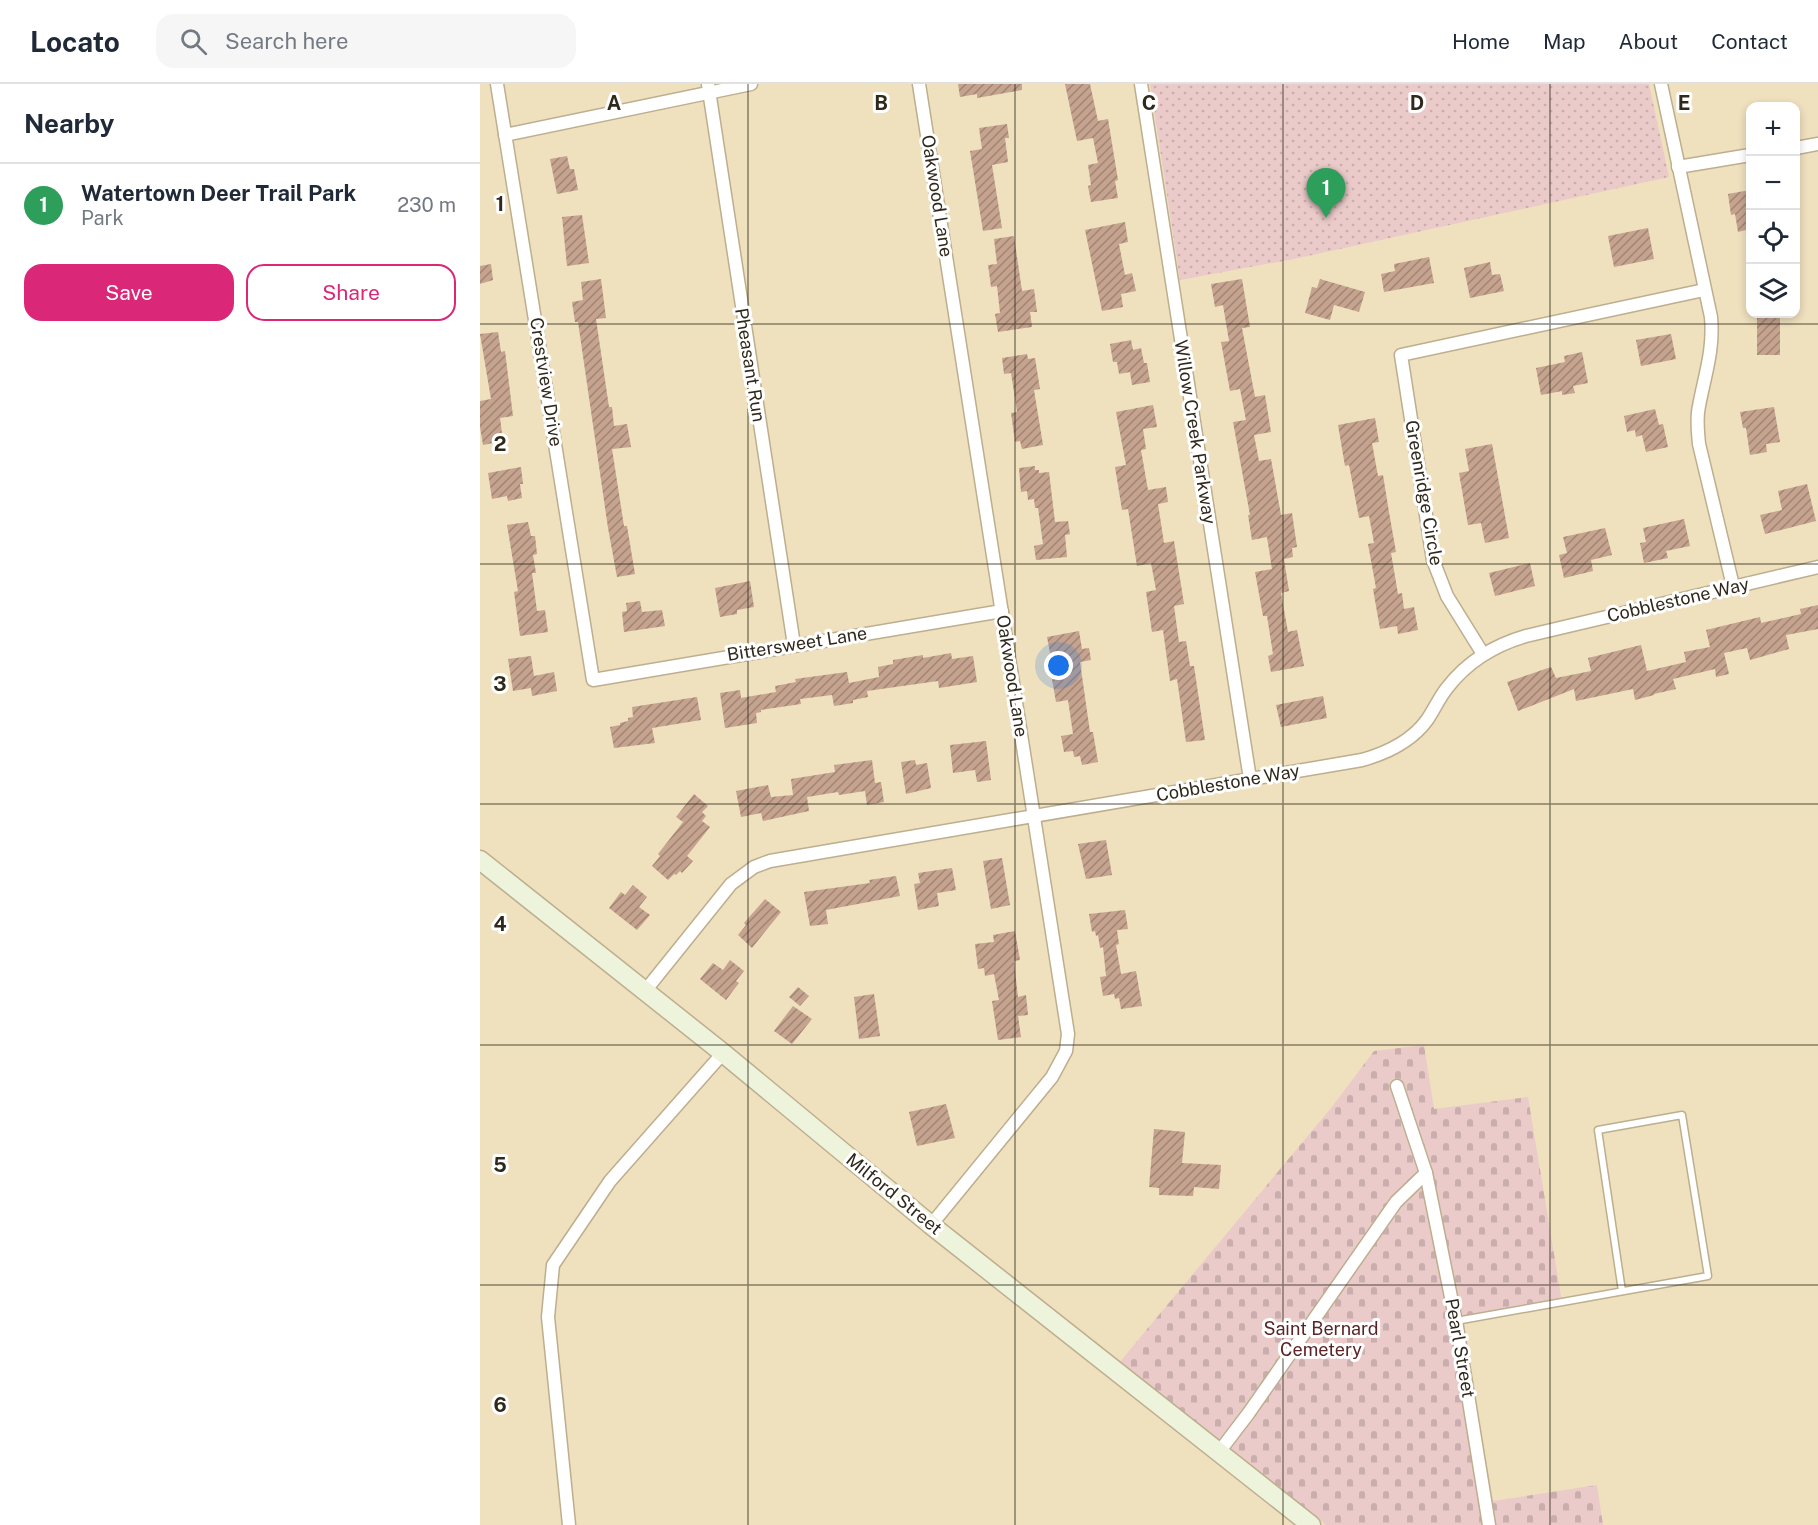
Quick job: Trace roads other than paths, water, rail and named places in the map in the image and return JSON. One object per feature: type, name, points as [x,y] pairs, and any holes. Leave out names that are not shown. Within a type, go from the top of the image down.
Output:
[{"type":"main road","name":"Milford Street","points":[[480,860],[723,1053],[931,1225],[1311,1525]]},
{"type":"street","name":"Crestview Drive","points":[[497,84],[593,680]]},
{"type":"street","points":[[505,135],[709,88],[751,84]]},
{"type":"street","name":"Oakwood Lane","points":[[919,84],[1068,1035],[1066,1051],[1052,1077],[931,1225]]},
{"type":"street","name":"Willow Creek Parkway","points":[[1141,84],[1250,779]]},
{"type":"street","points":[[1661,84],[1711,317],[1711,355],[1698,407],[1697,424],[1699,444],[1733,586]]},
{"type":"street","name":"Pheasant Run","points":[[709,88],[794,645]]},
{"type":"street","points":[[1800,147],[1818,144]]},
{"type":"street","points":[[1678,167],[1746,156]]},
{"type":"street","name":"Greenridge Circle","points":[[1483,654],[1447,597],[1433,560],[1401,356],[1704,290]]},
{"type":"street","name":"Cobblestone Way","points":[[645,990],[731,884],[754,867],[770,861],[1362,760],[1380,755],[1397,747],[1412,736],[1426,721],[1446,689],[1463,670],[1483,654],[1519,638],[1818,567]]},
{"type":"street","name":"Bittersweet Lane","points":[[593,680],[1002,611]]},
{"type":"street","points":[[569,1525],[548,1317],[553,1265],[610,1181],[723,1053]]},
{"type":"street","name":"Pearl Street","points":[[1398,1086],[1426,1173],[1456,1321],[1489,1525]]},
{"type":"street","points":[[1219,1452],[1396,1202],[1426,1173]]},
{"type":"lane","points":[[1456,1321],[1708,1276],[1682,1115],[1598,1130],[1622,1291]]},
{"type":"place","name":"Watertown Deer Trail Park","points":[[1326,218]]},
{"type":"park label","name":"Saint Bernard Cemetery","points":[[1321,1339]]}]
